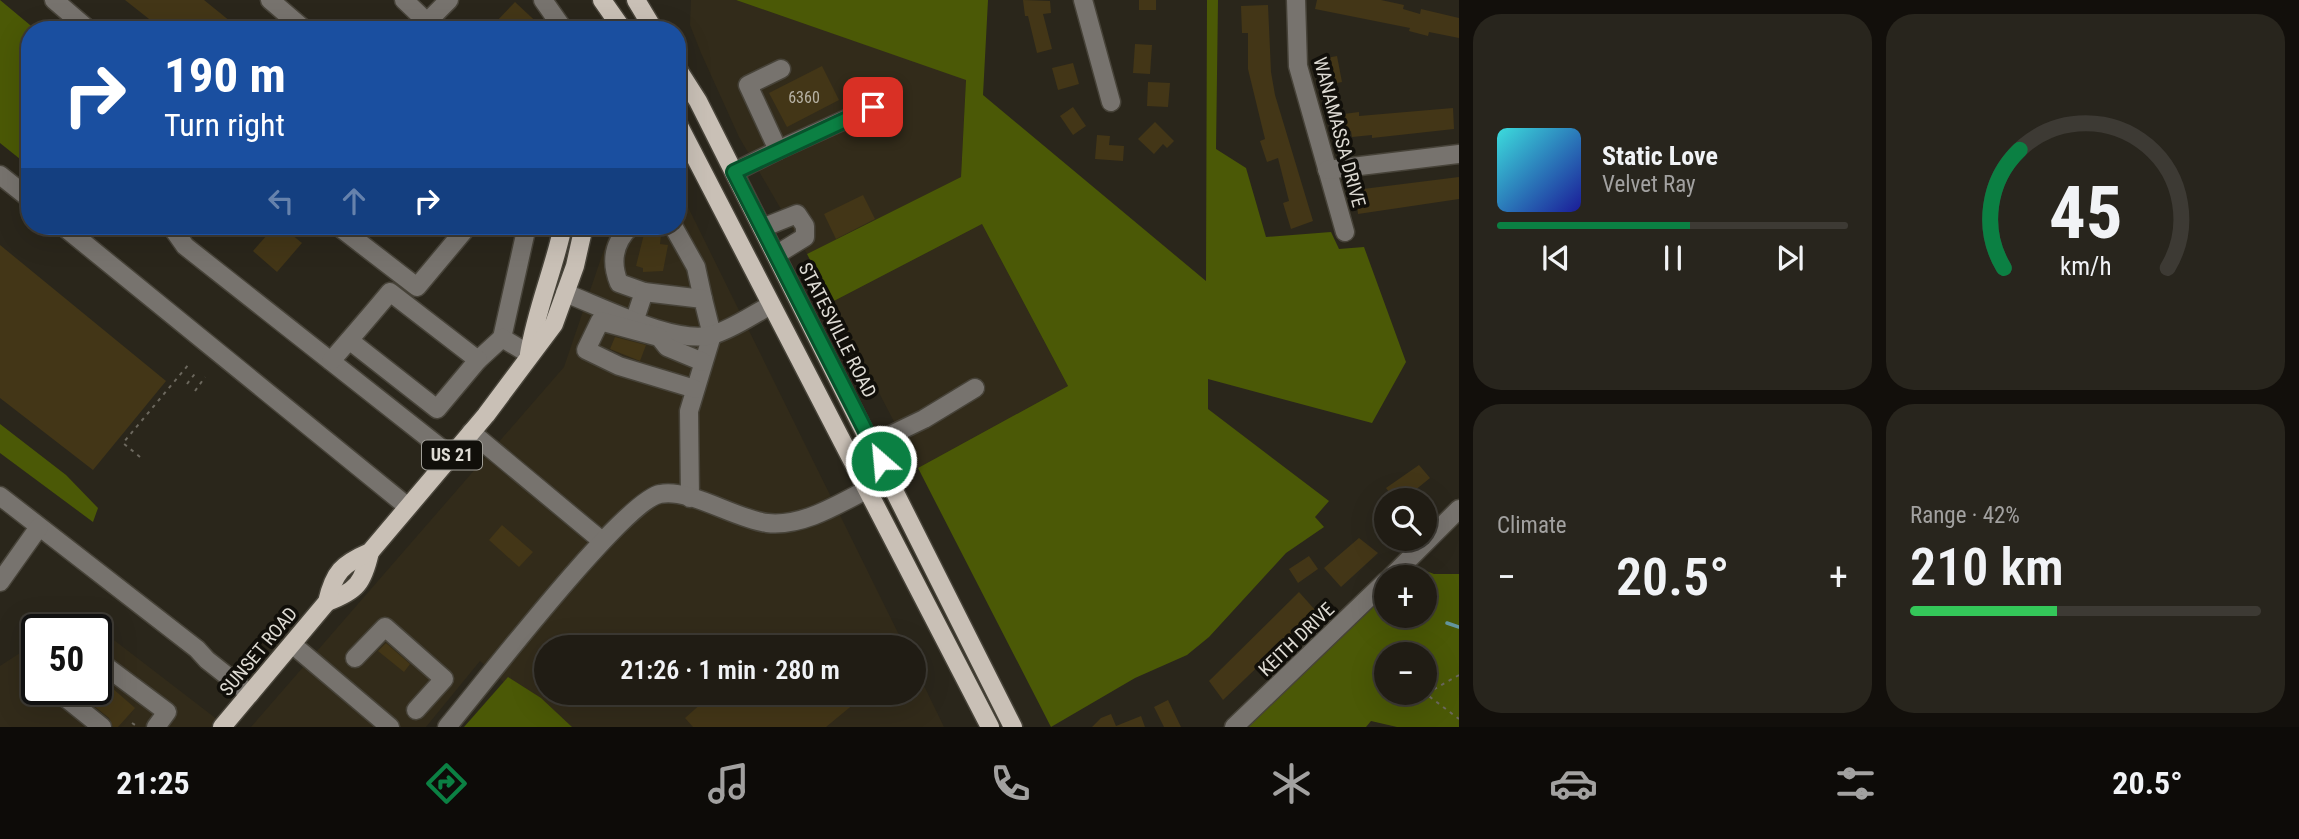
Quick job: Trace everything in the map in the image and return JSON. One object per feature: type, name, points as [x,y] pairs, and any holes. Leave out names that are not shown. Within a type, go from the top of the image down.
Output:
[{"type":"main road","points":[[628,21],[636,0]]},
{"type":"main road","points":[[636,0],[649,21]]},
{"type":"main road","points":[[608,3],[619,21]]},
{"type":"main road","points":[[606,21],[608,3]]},
{"type":"main road","name":"STATESVILLE ROAD","points":[[686,84],[734,172],[890,478],[1013,727]]},
{"type":"main road","points":[[686,139],[990,727]]},
{"type":"main road","name":"SUNSET ROAD","points":[[529,354],[534,319],[561,235]]},
{"type":"main road","name":"SUNSET ROAD","points":[[222,727],[327,602],[349,594],[365,575],[370,552],[452,456],[554,324],[581,235]]},
{"type":"street","points":[[54,0],[78,21]]},
{"type":"street","points":[[270,0],[295,21]]},
{"type":"street","points":[[404,0],[426,21]]},
{"type":"street","points":[[428,21],[449,0]]},
{"type":"street","points":[[542,0],[557,21]]},
{"type":"street","points":[[1083,0],[1111,102]]},
{"type":"street","name":"WANAMASSA DRIVE","points":[[1296,0],[1298,66],[1345,232]]},
{"type":"street","points":[[778,150],[748,85],[781,69]]},
{"type":"street","points":[[734,172],[873,107]]},
{"type":"street","points":[[1327,170],[1459,154]]},
{"type":"street","points":[[0,175],[21,192]]},
{"type":"street","points":[[762,228],[797,214],[805,226],[805,237],[776,255]]},
{"type":"street","points":[[74,235],[408,507]]},
{"type":"street","points":[[177,235],[185,246],[452,456]]},
{"type":"street","points":[[350,235],[417,287],[460,235]]},
{"type":"street","points":[[349,340],[437,409],[478,360],[502,338],[525,235]]},
{"type":"street","points":[[624,235],[614,261],[619,284],[644,292],[703,299]]},
{"type":"street","points":[[678,235],[696,267],[712,335],[689,411],[690,498]]},
{"type":"street","points":[[331,361],[390,292],[478,360]]},
{"type":"street","points":[[635,319],[644,292]]},
{"type":"street","points":[[565,293],[682,335],[712,335],[771,305]]},
{"type":"street","points":[[695,389],[619,366],[586,350],[600,321],[659,337],[667,347],[704,362]]},
{"type":"street","points":[[502,338],[529,354]]},
{"type":"street","points":[[872,444],[924,419],[975,388]]},
{"type":"street","points":[[471,432],[602,541]]},
{"type":"street","points":[[447,727],[602,541],[645,500],[658,494],[674,493],[768,523],[792,522],[826,510],[890,478]]},
{"type":"street","points":[[0,496],[250,694]]},
{"type":"street","name":"KEITH DRIVE","points":[[1402,565],[1459,509]]},
{"type":"street","points":[[0,582],[39,527]]},
{"type":"street","name":"KEITH DRIVE","points":[[1234,727],[1374,592]]},
{"type":"street","points":[[355,658],[385,627],[444,679],[416,710]]},
{"type":"street","points":[[292,644],[390,727]]},
{"type":"street","points":[[112,671],[167,712],[156,727]]},
{"type":"street","points":[[75,705],[102,727]]},
{"type":"path","points":[[140,457],[123,443],[189,364]]},
{"type":"path","points":[[187,384],[197,371]]},
{"type":"path","points":[[195,391],[205,377]]},
{"type":"path","points":[[1459,676],[1426,694],[1459,719]]},
{"type":"path","points":[[132,723],[138,727]]},
{"type":"shaded area","points":[[691,0],[736,0],[966,79],[961,177],[807,254],[739,137],[690,25]]},
{"type":"shaded area","points":[[686,207],[899,635],[534,635],[534,705],[926,705],[926,690],[944,727],[553,727],[480,661],[426,727],[251,727],[564,367],[609,235],[686,235]]},
{"type":"shaded area","points":[[982,224],[1068,386],[918,468],[832,302]]},
{"type":"shaded area","points":[[112,639],[227,727],[0,727],[0,666],[21,652],[21,705],[112,705]]},
{"type":"green space","points":[[0,0],[25,21],[21,21],[21,160],[0,143]]},
{"type":"green space","points":[[736,0],[988,0],[983,95],[1206,281],[1207,0],[1218,0],[1216,149],[1246,168],[1266,237],[1331,232],[1339,249],[1364,247],[1406,362],[1372,423],[1208,379],[1208,409],[1329,501],[1315,517],[1324,527],[1286,553],[1209,637],[1187,655],[1135,678],[1051,727],[918,468],[1068,386],[982,224],[832,302],[807,254],[961,177],[966,80]]},
{"type":"green space","points":[[0,424],[66,475],[98,508],[93,522],[0,453]]},
{"type":"green space","points":[[1437,574],[1459,574],[1459,727],[1397,727],[1371,721],[1366,727],[1246,727],[1374,606],[1374,628],[1437,628]]},
{"type":"green space","points":[[508,677],[534,694],[534,705],[548,705],[572,727],[464,727]]},
{"type":"building","points":[[125,0],[204,0],[230,21],[152,21]]},
{"type":"building","points":[[1023,0],[1050,1],[1051,13],[1043,14],[1052,49],[1037,53],[1028,16],[1025,16]]},
{"type":"building","points":[[1139,0],[1156,0],[1156,10],[1139,10]]},
{"type":"building","points":[[1317,0],[1381,0],[1404,5],[1403,9],[1420,14],[1421,9],[1459,18],[1459,38],[1429,32],[1428,36],[1409,31],[1410,28],[1315,9]]},
{"type":"building","points":[[515,2],[535,21],[497,21]]},
{"type":"building","points":[[1268,5],[1271,72],[1275,95],[1313,221],[1291,229],[1283,203],[1289,201],[1278,158],[1267,162],[1260,141],[1265,139],[1248,69],[1248,33],[1242,33],[1241,6]]},
{"type":"building","points":[[1135,44],[1152,45],[1150,74],[1133,73]]},
{"type":"building","points":[[1337,56],[1342,82],[1327,85],[1321,59]]},
{"type":"building","points":[[1073,63],[1079,84],[1058,90],[1052,68]]},
{"type":"building","points":[[822,66],[839,100],[787,127],[769,93]]},
{"type":"building","points":[[1148,82],[1170,83],[1168,107],[1147,106]]},
{"type":"building","points":[[1073,107],[1086,126],[1073,135],[1060,116]]},
{"type":"building","points":[[1453,108],[1454,129],[1372,138],[1372,135],[1352,137],[1351,131],[1337,133],[1336,115],[1359,112],[1359,116]]},
{"type":"building","points":[[1155,122],[1174,141],[1167,148],[1163,144],[1154,154],[1138,139]]},
{"type":"building","points":[[1097,135],[1110,136],[1109,145],[1124,146],[1123,161],[1095,159]]},
{"type":"building","points":[[1459,177],[1459,199],[1358,214],[1355,190]]},
{"type":"building","points":[[863,195],[875,219],[836,239],[824,214]]},
{"type":"building","points":[[267,235],[292,235],[302,243],[277,272],[253,251]]},
{"type":"building","points":[[644,235],[661,235],[660,244],[668,245],[663,271],[643,272],[643,268],[636,266]]},
{"type":"building","points":[[0,245],[166,381],[93,470],[0,398]]},
{"type":"building","points":[[615,337],[646,345],[640,361],[610,349]]},
{"type":"building","points":[[1419,465],[1430,478],[1418,488],[1386,488]]},
{"type":"building","points":[[502,525],[533,552],[519,567],[489,540]]},
{"type":"building","points":[[1359,538],[1378,553],[1341,587],[1324,568]]},
{"type":"building","points":[[1309,556],[1318,569],[1298,583],[1289,569]]},
{"type":"building","points":[[1299,592],[1316,611],[1223,700],[1209,681]]},
{"type":"building","points":[[386,643],[410,664],[404,672],[378,651]]},
{"type":"building","points":[[112,688],[135,708],[118,727],[113,727],[109,718],[93,705],[112,705]]},
{"type":"building","points":[[1168,700],[1181,727],[1164,727],[1154,707]]},
{"type":"building","points":[[700,705],[853,705],[826,727],[693,727],[685,718]]},
{"type":"building","points":[[1111,714],[1116,726],[1141,716],[1145,727],[1092,727],[1101,718]]},
{"type":"waterway","points":[[1447,623],[1459,627]]},
{"type":"route","points":[[873,107],[734,172],[881,461]]}]
